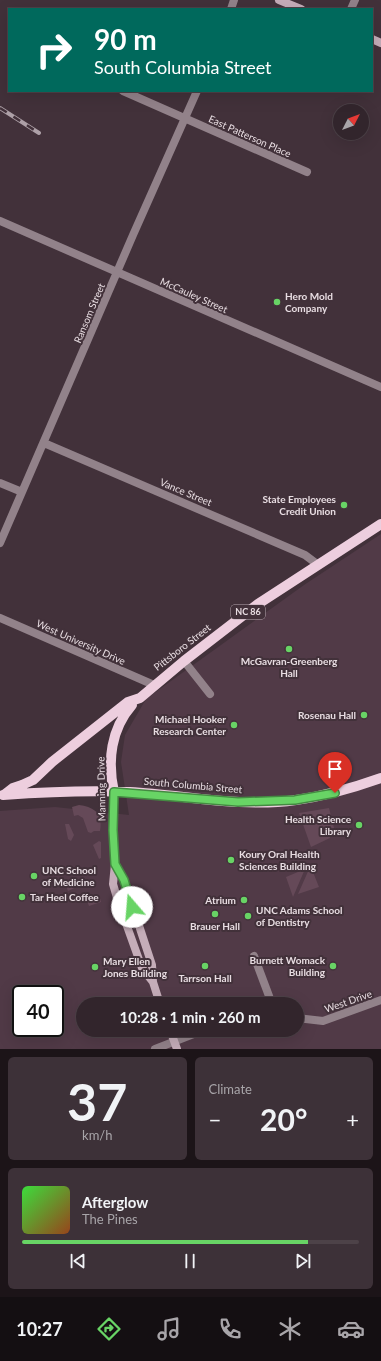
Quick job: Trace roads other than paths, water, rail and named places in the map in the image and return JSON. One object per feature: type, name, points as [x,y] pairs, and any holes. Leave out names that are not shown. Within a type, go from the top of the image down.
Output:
[{"type":"main road","name":"Pittsboro Street","points":[[2,795],[13,788],[32,780],[52,762],[128,702],[140,698],[184,661],[258,604],[317,564],[381,524]]},
{"type":"main road","name":"Manning Drive","points":[[114,792],[111,778],[115,734],[124,714],[140,698]]},
{"type":"main road","name":"South Columbia Street","points":[[2,795],[75,791],[114,792],[238,802],[274,802],[335,793],[381,778]]},
{"type":"street","points":[[279,0],[299,8]]},
{"type":"street","name":"East Patterson Place","points":[[125,92],[307,172]]},
{"type":"street","name":"Ransom Street","points":[[0,543],[197,92]]},
{"type":"street","name":"McCauley Street","points":[[0,221],[381,387]]},
{"type":"street","name":"Vance Street","points":[[44,443],[305,555],[317,564]]},
{"type":"street","points":[[0,482],[22,492]]},
{"type":"street","name":"West University Drive","points":[[0,618],[154,685]]},
{"type":"street","points":[[184,661],[210,694]]},
{"type":"street","name":"Manning Drive","points":[[114,792],[113,830],[115,864],[112,884],[142,968],[153,982]]},
{"type":"street","name":"Manning Drive","points":[[115,864],[124,880],[152,965],[153,982],[158,997]]},
{"type":"street","points":[[254,956],[269,997]]},
{"type":"street","name":"West Drive","points":[[304,1019],[323,1021],[381,1000]]},
{"type":"street","points":[[155,1049],[176,1045],[191,1037]]},
{"type":"railway","points":[[0,108],[39,133]]},
{"type":"place","name":"Hero Mold Company","points":[[277,302]]},
{"type":"place","name":"State Employees Credit Union","points":[[344,505]]},
{"type":"place","name":"McGavran-Greenberg Hall","points":[[289,649]]},
{"type":"place","name":"Rosenau Hall","points":[[364,715]]},
{"type":"place","name":"Michael Hooker Research Center","points":[[234,725]]},
{"type":"place","name":"Health Science Library","points":[[359,825]]},
{"type":"place","name":"Koury Oral Health Sciences Building","points":[[231,860]]},
{"type":"place","name":"UNC School of Medicine","points":[[34,876]]},
{"type":"place","name":"Tar Heel Coffee","points":[[22,897]]},
{"type":"place","name":"Atrium","points":[[244,900]]},
{"type":"place","name":"Brauer Hall","points":[[215,914]]},
{"type":"place","name":"UNC Adams School of Dentistry","points":[[248,916]]},
{"type":"place","name":"Tarrson Hall","points":[[205,966]]},
{"type":"place","name":"Burnett Womack Building","points":[[333,966]]},
{"type":"place","name":"Mary Ellen Jones Building","points":[[95,967]]}]
